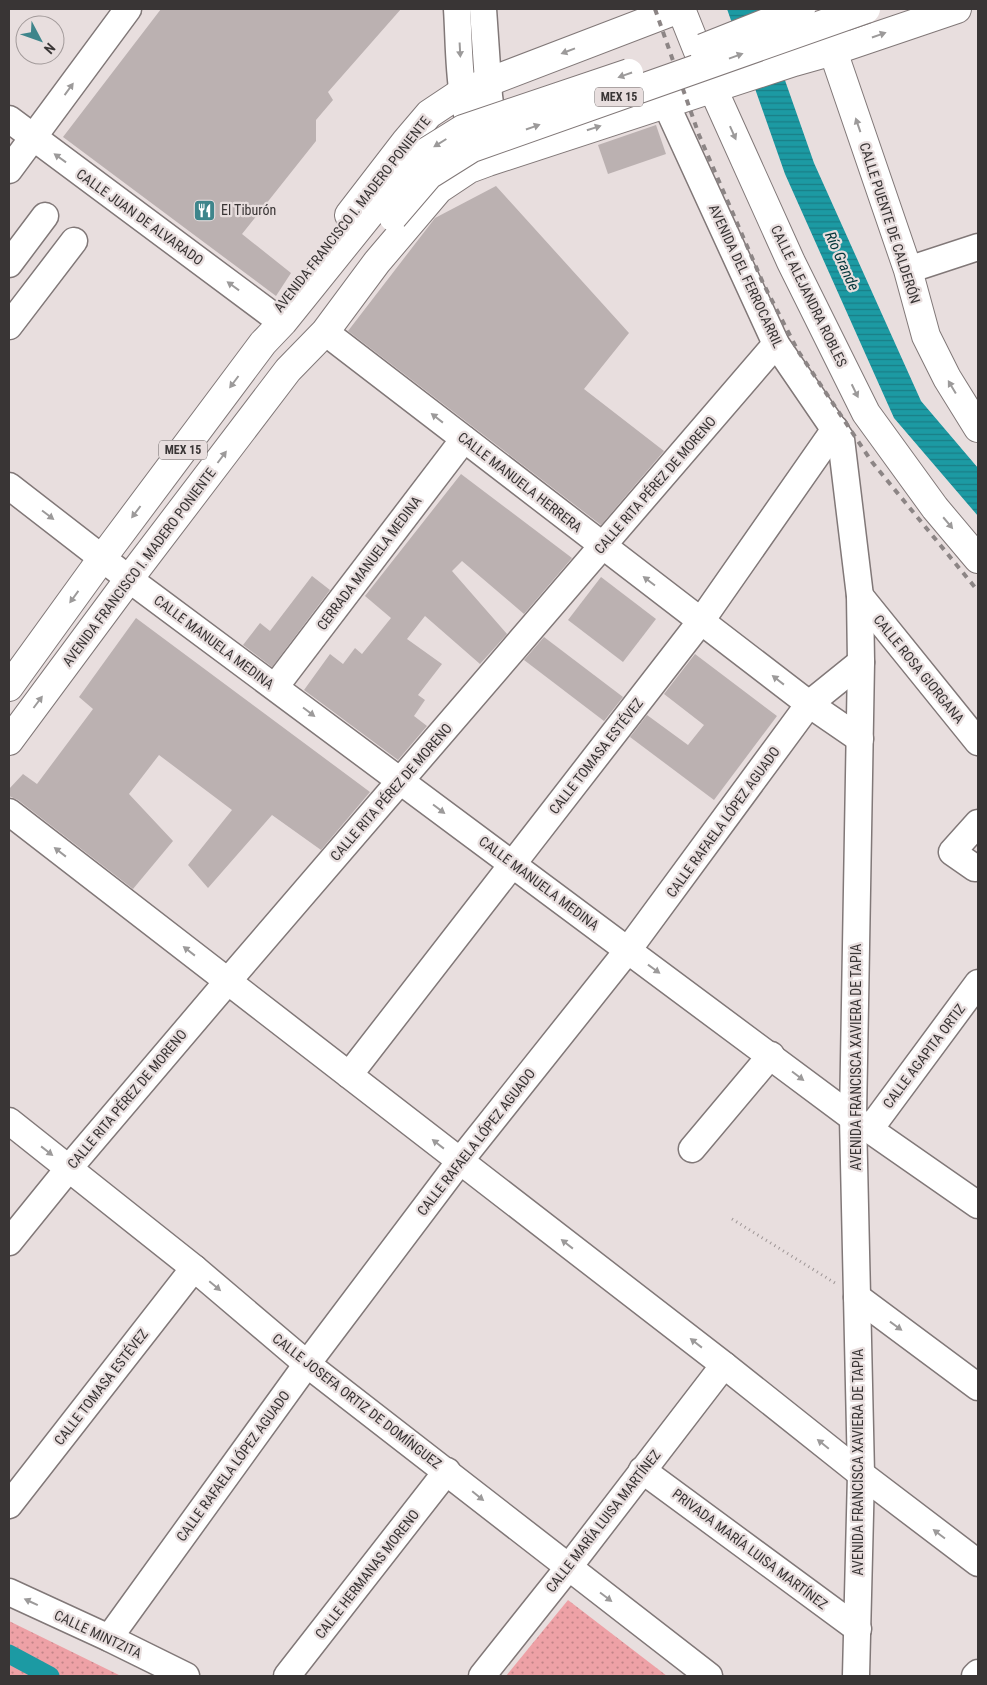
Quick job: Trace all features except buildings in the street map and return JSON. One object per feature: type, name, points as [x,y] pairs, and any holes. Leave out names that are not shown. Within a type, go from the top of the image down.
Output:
[{"type":"main road","name":"AVENIDA FRANCISCO I. MADERO PONIENTE","points":[[263,343],[272,315],[406,141],[429,114],[462,92],[680,9]]},
{"type":"main road","name":"CALLE ALEJANDRA ROBLES","points":[[680,9],[724,85],[791,262],[866,413],[936,508],[978,559]]},
{"type":"main road","name":"AVENIDA FRANCISCO I. MADERO PONIENTE","points":[[288,370],[302,333],[385,210],[418,157],[463,129],[710,46],[801,9]]},
{"type":"main road","points":[[832,51],[842,9]]},
{"type":"main road","name":"AVENIDA FRANCISCO I. MADERO PONIENTE","points":[[9,687],[103,557],[263,343],[385,210],[429,175],[472,148],[866,9]]},
{"type":"main road","points":[[832,51],[957,9]]},
{"type":"main road","name":"AVENIDA FRANCISCO I. MADERO PONIENTE","points":[[9,741],[288,370],[325,332],[377,262],[438,189],[469,169],[832,51]]},
{"type":"main road","name":"CALLE PUENTE DE CALDERÓN","points":[[832,51],[908,270],[926,336],[947,378],[978,428]]},
{"type":"street","points":[[9,170],[128,9]]},
{"type":"street","points":[[458,9],[462,92],[475,139],[493,161]]},
{"type":"street","points":[[483,9],[493,161]]},
{"type":"street","name":"AVENIDA DEL FERROCARRIL","points":[[666,104],[776,344],[838,434]]},
{"type":"street","name":"CALLE JUAN DE ALVARADO","points":[[9,119],[272,315]]},
{"type":"street","points":[[9,264],[45,216]]},
{"type":"street","points":[[9,326],[74,241]]},
{"type":"street","points":[[908,270],[978,247]]},
{"type":"street","name":"CALLE MANUELA HERRERA","points":[[325,332],[810,704],[860,739]]},
{"type":"street","name":"CALLE RITA PÉREZ DE MORENO","points":[[9,1242],[69,1168],[228,981],[776,344]]},
{"type":"street","name":"AVENIDA FRANCISCA XAVIERA DE TAPIA","points":[[838,434],[860,596],[862,1123],[857,1297],[861,1474],[856,1676]]},
{"type":"street","name":"CALLE TOMASA ESTÉVEZ","points":[[349,1075],[701,621],[838,434]]},
{"type":"street","name":"CERRADA MANUELA MEDINA","points":[[275,687],[464,439]]},
{"type":"street","name":"CALLE MANUELA MEDINA","points":[[9,486],[129,579],[862,1123],[974,1192]]},
{"type":"street","name":"CALLE ROSA GIORGANA","points":[[860,596],[978,742]]},
{"type":"street","name":"CALLE RAFAELA LÓPEZ AGUADO","points":[[109,1638],[307,1364],[460,1161],[628,950],[810,704],[860,662]]},
{"type":"street","points":[[9,812],[978,1563]]},
{"type":"street","points":[[976,868],[952,852],[978,823]]},
{"type":"street","name":"CALLE AGAPITA ORTIZ","points":[[862,1123],[978,982]]},
{"type":"street","points":[[692,1149],[771,1055]]},
{"type":"street","name":"CALLE JOSEFA ORTIZ DE DOMÍNGUEZ","points":[[9,1121],[194,1268],[307,1364],[702,1674]]},
{"type":"street","name":"CALLE TOMASA ESTÉVEZ","points":[[9,1505],[194,1268]]},
{"type":"street","points":[[857,1297],[978,1387]]},
{"type":"street","name":"CALLE MARÍA LUISA MARTÍNEZ","points":[[482,1676],[568,1568],[724,1365]]},
{"type":"street","name":"PRIVADA MARÍA LUISA MARTÍNEZ","points":[[642,1470],[858,1630]]},
{"type":"street","name":"CALLE HERMANAS MORENO","points":[[287,1676],[447,1472]]},
{"type":"street","name":"CALLE MINTZITA","points":[[9,1592],[186,1676]]},
{"type":"street","points":[[975,1676],[978,1673]]},
{"type":"path","points":[[732,1219],[857,1297]]},
{"type":"shaded area","points":[[568,1600],[667,1676],[506,1676]]},
{"type":"shaded area","points":[[9,1621],[121,1676],[9,1676]]},
{"type":"water","name":"Río Grande","points":[[727,9],[760,9],[814,163],[921,401],[978,468],[978,516],[894,418],[785,174]]},
{"type":"waterway","points":[[9,1654],[50,1676]]},
{"type":"railway","points":[[655,9],[699,135],[763,283],[798,351],[872,462],[978,591]]},
{"type":"place","name":"El Tiburón","points":[[205,210]]}]
